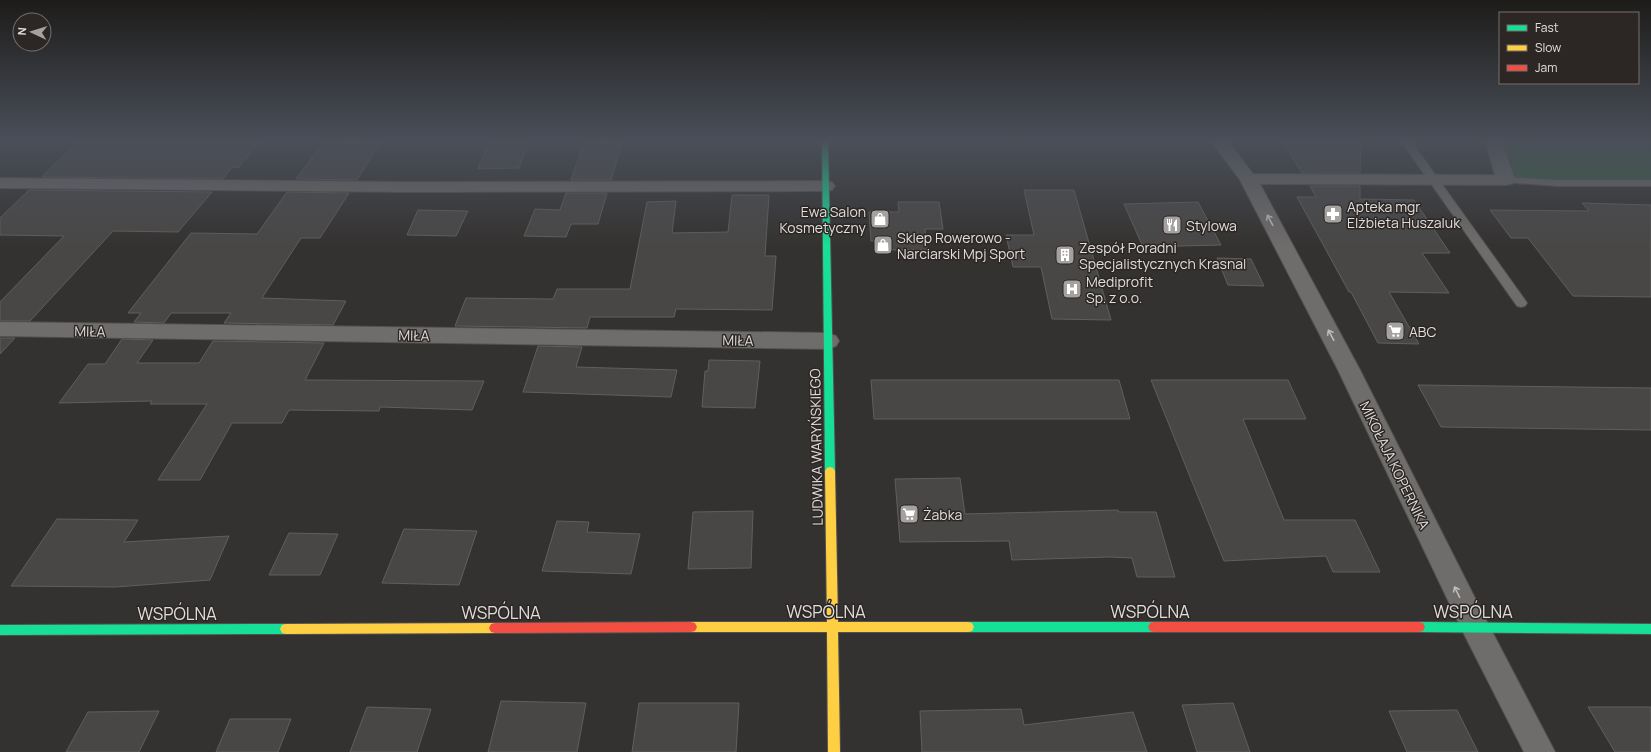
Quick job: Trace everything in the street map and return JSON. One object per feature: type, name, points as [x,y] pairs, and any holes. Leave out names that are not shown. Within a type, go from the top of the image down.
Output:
[{"type":"street","name":"LUDWIKA WARYŃSKIEGO","points":[[826,176],[834,752]]},
{"type":"street","name":"MIKOŁAJA KOPERNIKA","points":[[1246,176],[1350,370],[1475,627],[1540,752]]},
{"type":"street","points":[[1248,179],[1506,180],[1505,176]]},
{"type":"street","points":[[0,183],[407,188],[826,186]]},
{"type":"street","name":"MIŁA","points":[[0,329],[828,341]]},
{"type":"street","name":"WSPÓLNA","points":[[0,630],[1475,627],[1651,629]]},
{"type":"lane","points":[[1432,176],[1521,303]]},
{"type":"lane","points":[[1506,180],[1558,183],[1651,183]]},
{"type":"green space","points":[[1505,176],[1651,176],[1651,183],[1506,180]]},
{"type":"building","points":[[43,176],[225,176],[223,179],[42,177]]},
{"type":"building","points":[[298,176],[359,176],[357,180],[296,179]]},
{"type":"building","points":[[572,176],[612,176],[611,180],[571,180]]},
{"type":"building","points":[[1310,186],[1360,186],[1360,199],[1414,200],[1450,253],[1422,253],[1449,293],[1389,292],[1419,344],[1378,343],[1297,197],[1316,197]]},
{"type":"building","points":[[29,190],[212,192],[178,232],[113,231],[30,321],[0,321],[0,302],[64,236],[0,235],[0,218]]},
{"type":"building","name":"Zespół Poradni Specjalistycznych Krasnal","points":[[1024,190],[1074,190],[1111,320],[1052,319],[1041,267],[1013,267],[1006,235],[1034,235]]},
{"type":"building","points":[[287,192],[349,193],[320,238],[301,238],[262,298],[346,301],[333,325],[224,323],[231,313],[171,313],[164,323],[134,322],[141,313],[128,313],[191,233],[257,234]]},
{"type":"building","points":[[566,193],[607,193],[598,224],[571,224],[566,237],[524,236],[535,209],[560,210]]},
{"type":"building","points":[[732,195],[769,195],[765,256],[776,256],[772,310],[676,309],[674,317],[590,317],[587,328],[455,326],[466,298],[553,299],[557,289],[630,289],[647,202],[676,201],[672,233],[728,232]]},
{"type":"building","points":[[898,202],[939,202],[943,229],[925,229],[927,250],[875,250],[875,241],[871,241],[869,212],[899,212]]},
{"type":"building","name":"Stylowa","points":[[1198,202],[1221,245],[1143,247],[1124,204]]},
{"type":"building","points":[[1582,203],[1651,205],[1651,297],[1573,296],[1528,238],[1511,238],[1490,210],[1589,211]]},
{"type":"building","points":[[418,210],[468,211],[456,236],[407,235]]},
{"type":"building","points":[[1217,258],[1251,259],[1264,286],[1228,285]]},
{"type":"building","points":[[0,338],[15,338],[0,354]]},
{"type":"building","points":[[122,339],[153,340],[137,363],[199,363],[213,341],[324,343],[305,380],[484,381],[472,410],[380,407],[379,411],[289,410],[282,423],[232,423],[200,480],[158,480],[207,404],[150,404],[152,401],[59,403],[88,364],[105,364]]},
{"type":"building","points":[[538,346],[582,347],[576,367],[677,370],[671,397],[523,392]]},
{"type":"building","points":[[709,360],[760,361],[755,408],[702,407],[705,371],[708,371]]},
{"type":"building","points":[[871,380],[1119,380],[1130,419],[874,419]]},
{"type":"building","points":[[1151,380],[1288,380],[1306,419],[1243,419],[1284,520],[1355,520],[1380,572],[1333,572],[1326,556],[1224,561]]},
{"type":"building","points":[[1418,385],[1651,388],[1651,430],[1441,427]]},
{"type":"building","points":[[960,478],[965,514],[1118,510],[1119,512],[1156,512],[1175,577],[1137,577],[1132,558],[1110,557],[1012,560],[1009,541],[900,542],[895,479]]},
{"type":"building","points":[[753,511],[751,568],[688,569],[693,512]]},
{"type":"building","points":[[57,519],[138,520],[124,542],[229,536],[210,580],[115,587],[11,586]]},
{"type":"building","points":[[557,521],[589,522],[587,532],[640,534],[631,574],[542,571]]},
{"type":"building","points":[[404,529],[477,531],[459,585],[382,583]]},
{"type":"building","points":[[289,533],[338,534],[320,575],[269,575]]},
{"type":"building","points":[[501,701],[586,703],[577,752],[488,752]]},
{"type":"building","points":[[639,703],[739,703],[736,752],[632,752]]},
{"type":"building","points":[[1233,703],[1250,752],[1197,752],[1182,705]]},
{"type":"building","points":[[367,707],[431,709],[417,752],[350,752]]},
{"type":"building","points":[[1588,707],[1651,707],[1651,752],[1615,752]]},
{"type":"building","points":[[1021,709],[1024,725],[1133,712],[1147,752],[922,752],[920,711]]},
{"type":"building","points":[[1457,710],[1478,752],[1407,752],[1389,711]]},
{"type":"building","points":[[159,711],[139,752],[66,752],[88,712]]},
{"type":"building","points":[[230,719],[291,719],[278,752],[216,752]]},
{"type":"traffic: fast","points":[[826,176],[830,471]]},
{"type":"traffic: fast","points":[[968,627],[1154,627]]},
{"type":"traffic: fast","points":[[1419,627],[1651,629]]},
{"type":"traffic: fast","points":[[0,630],[286,629]]},
{"type":"traffic: slow","points":[[830,471],[834,752]]},
{"type":"traffic: slow","points":[[691,627],[968,627]]},
{"type":"traffic: slow","points":[[286,629],[495,628]]},
{"type":"traffic: jam","points":[[495,628],[691,627]]},
{"type":"traffic: jam","points":[[1154,627],[1419,627]]},
{"type":"place","name":"Apteka mgr Elżbieta Huszaluk","points":[[1333,214]]},
{"type":"place","name":"Ewa Salon Kosmetyczny","points":[[880,219]]},
{"type":"place","name":"Stylowa","points":[[1172,225]]},
{"type":"place","name":"Sklep Rowerowo - Narciarski Mpj Sport","points":[[883,245]]},
{"type":"place","name":"Zespół Poradni Specjalistycznych Krasnal","points":[[1065,255]]},
{"type":"place","name":"Mediprofit Sp. z o.o.","points":[[1072,289]]},
{"type":"place","name":"ABC","points":[[1395,331]]},
{"type":"place","name":"Żabka","points":[[909,514]]}]
